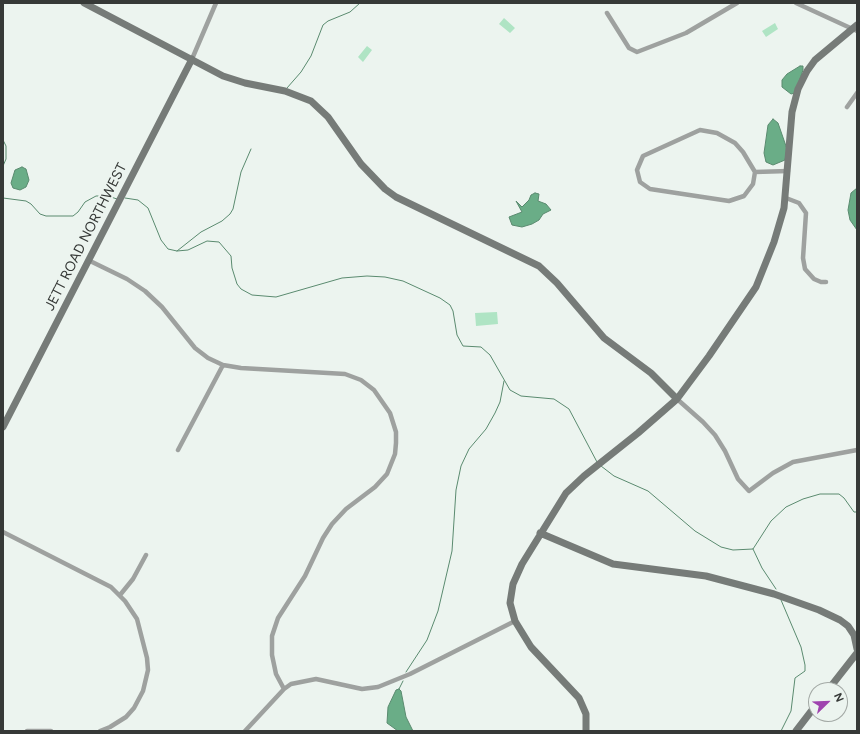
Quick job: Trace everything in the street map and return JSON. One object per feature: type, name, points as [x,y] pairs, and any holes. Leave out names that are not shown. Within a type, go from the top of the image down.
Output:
[{"type":"street","points":[[84,3],[233,80],[283,90],[311,101],[328,117],[361,164],[385,189],[403,200],[539,266],[557,283],[604,338],[651,373],[703,422],[715,435],[725,451],[738,479],[749,491],[773,473],[793,462],[857,450]]},
{"type":"street","points":[[192,59],[216,3]]},
{"type":"street","points":[[607,13],[629,48],[637,52],[686,33],[737,3]]},
{"type":"street","points":[[586,731],[586,714],[579,698],[531,647],[515,621],[510,603],[513,584],[522,564],[540,533],[566,493],[594,467],[638,433],[677,399],[709,356],[756,287],[774,242],[786,198],[792,112],[798,90],[807,71],[815,60],[855,29],[796,3]]},
{"type":"street","name":"JETT ROAD NORTHWEST","points":[[3,427],[192,59]]},
{"type":"street","points":[[847,107],[857,92]]},
{"type":"street","points":[[704,130],[718,133],[735,143],[743,152],[755,172],[753,184],[748,192],[739,199],[729,201],[650,189],[640,182],[637,170],[640,160],[647,153],[694,131],[704,130]]},
{"type":"street","points":[[755,172],[788,171]]},
{"type":"street","points":[[786,198],[799,203],[806,213],[803,258],[805,269],[814,279],[821,282],[826,282]]},
{"type":"street","points":[[88,260],[127,279],[145,291],[162,307],[195,348],[208,358],[223,365],[241,368],[336,372],[353,376],[368,384],[380,396],[390,413],[396,432],[395,454],[387,474],[375,487],[346,509],[332,524],[323,538],[305,576],[278,618],[272,636],[272,655],[276,674],[284,689]]},
{"type":"street","points":[[178,450],[223,365]]},
{"type":"street","points":[[3,532],[101,581],[120,594],[133,612],[140,628],[147,658],[146,682],[138,702],[131,712],[120,721],[100,731]]},
{"type":"street","points":[[540,533],[613,564],[706,576],[802,604],[830,614],[844,622],[854,635],[857,649]]},
{"type":"street","points":[[120,594],[133,579],[146,556]]},
{"type":"street","points":[[245,731],[284,689],[299,681],[316,679],[362,689],[378,687],[410,674],[515,621]]},
{"type":"street","points":[[834,682],[857,654]]},
{"type":"street","points":[[796,731],[808,715]]},
{"type":"street","points":[[27,731],[51,731]]},
{"type":"shaded area","points":[[504,18],[515,28],[510,33],[499,24]]},
{"type":"shaded area","points":[[775,23],[778,29],[766,37],[762,31]]},
{"type":"shaded area","points":[[367,46],[372,50],[363,62],[358,57]]},
{"type":"shaded area","points":[[800,66],[803,66],[803,70],[795,93],[791,94],[782,87],[782,80],[787,74]]},
{"type":"shaded area","points":[[773,119],[778,123],[787,149],[785,160],[773,165],[766,162],[764,153],[768,125]]},
{"type":"shaded area","points":[[22,167],[26,169],[29,180],[26,187],[20,190],[13,188],[11,183],[15,170]]},
{"type":"shaded area","points":[[857,188],[857,230],[850,220],[848,210],[851,193]]},
{"type":"shaded area","points":[[535,193],[539,194],[538,201],[546,204],[551,210],[543,214],[539,220],[532,224],[522,227],[512,225],[509,217],[522,212],[516,201],[522,207],[529,200],[531,195]]},
{"type":"shaded area","points":[[497,312],[498,324],[476,326],[475,313]]},
{"type":"shaded area","points":[[399,689],[401,691],[406,717],[413,731],[398,731],[387,723],[388,707],[396,690]]},
{"type":"waterway","points":[[287,88],[301,72],[311,56],[323,25],[328,21],[350,12],[360,3]]},
{"type":"waterway","points":[[3,140],[6,146],[6,159],[3,166]]},
{"type":"waterway","points":[[177,251],[201,232],[222,221],[230,214],[233,209],[241,172],[251,149]]},
{"type":"waterway","points":[[3,198],[26,201],[31,204],[40,214],[46,216],[73,216],[85,202],[96,196],[108,196],[117,199]]},
{"type":"waterway","points":[[125,198],[138,200],[148,208],[161,240],[168,249],[177,251],[188,250],[207,241],[219,242],[231,256],[232,268],[237,284],[241,289],[252,295],[276,297],[342,278],[367,276],[385,277],[403,281],[440,298],[450,305],[453,311],[457,335],[463,346],[481,347],[490,355],[510,390],[521,396],[554,399],[569,409],[597,462]]},
{"type":"waterway","points":[[406,672],[427,640],[438,611],[452,551],[456,490],[461,466],[469,449],[486,429],[495,413],[500,402],[504,381]]},
{"type":"waterway","points":[[601,466],[614,476],[648,491],[695,531],[721,547],[733,550],[753,549],[771,521],[786,507],[803,499],[820,494],[839,494],[844,498],[854,512],[857,512]]},
{"type":"waterway","points":[[753,549],[762,568],[776,589]]},
{"type":"waterway","points":[[781,600],[801,647],[805,671],[795,678],[791,711],[781,731]]},
{"type":"waterway","points":[[399,689],[403,681]]}]
